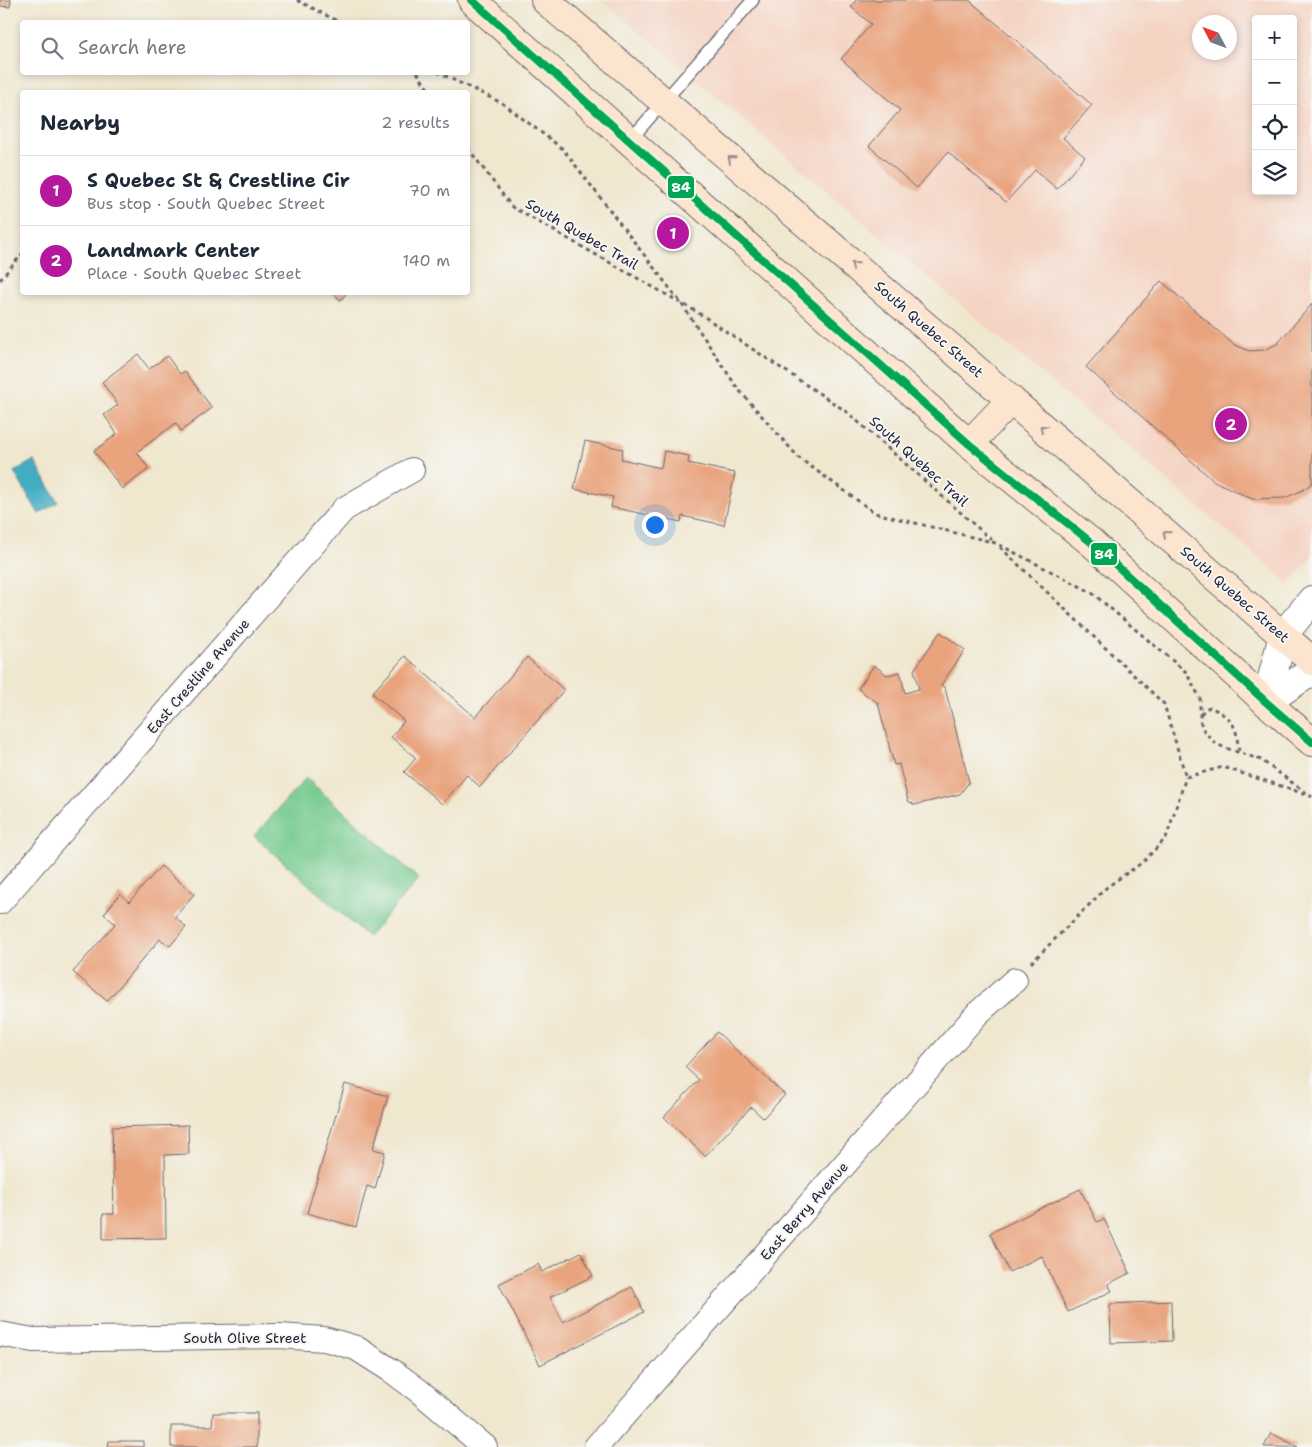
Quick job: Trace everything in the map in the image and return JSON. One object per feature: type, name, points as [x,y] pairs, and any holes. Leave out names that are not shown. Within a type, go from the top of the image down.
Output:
[{"type":"main road","points":[[472,0],[969,444],[1092,543],[1312,742]]},
{"type":"main road","name":"South Quebec Street","points":[[545,0],[1312,660]]},
{"type":"main road","points":[[969,444],[1011,400]]},
{"type":"street","name":"East Crestline Avenue","points":[[0,902],[344,509],[412,470]]},
{"type":"street","points":[[1266,702],[1282,635],[1312,600]]},
{"type":"street","points":[[1266,702],[1312,671]]},
{"type":"street","name":"East Berry Avenue","points":[[596,1447],[977,1014],[1015,980]]},
{"type":"street","name":"South Olive Street","points":[[0,1334],[33,1340],[72,1341],[279,1336],[324,1339],[356,1348],[392,1371],[438,1406],[485,1447]]},
{"type":"lane","points":[[630,140],[753,0]]},
{"type":"path","points":[[297,0],[335,20]]},
{"type":"path","points":[[419,75],[429,90]]},
{"type":"path","points":[[443,75],[502,103],[564,149],[681,303],[738,389],[799,458],[875,513],[996,543],[1091,592],[1186,672],[1200,698],[1200,721],[1204,731],[1215,743],[1261,760],[1312,797]]},
{"type":"path","name":"South Quebec Trail","points":[[470,151],[512,207],[697,312],[847,412],[996,543],[1164,704],[1186,777]]},
{"type":"path","points":[[0,280],[20,256]]},
{"type":"path","points":[[1200,715],[1205,709],[1210,707],[1221,712],[1236,730],[1237,746],[1240,753]]},
{"type":"path","points":[[1015,980],[1107,888],[1143,862],[1166,838],[1186,777],[1223,767],[1312,797]]},
{"type":"shaded area","points":[[602,0],[1312,0],[1312,558],[1289,584]]},
{"type":"green space","points":[[306,778],[419,879],[368,937],[254,836]]},
{"type":"water","points":[[34,460],[58,502],[39,514],[14,472]]},
{"type":"building","points":[[0,0],[11,0],[10,7],[0,6]]},
{"type":"building","points":[[856,0],[969,0],[1092,105],[1063,138],[1085,157],[1057,189],[1035,170],[1006,202],[948,152],[917,188],[869,146],[900,110],[841,59],[871,24],[851,7]]},
{"type":"building","points":[[1161,281],[1233,344],[1249,351],[1264,350],[1277,344],[1312,304],[1312,483],[1303,490],[1285,498],[1252,499],[1214,481],[1086,367]]},
{"type":"building","points":[[334,295],[345,295],[341,300]]},
{"type":"building","points":[[138,354],[149,369],[167,356],[180,374],[185,371],[212,408],[181,431],[176,423],[137,452],[149,469],[122,489],[94,451],[117,434],[104,415],[118,405],[102,382]]},
{"type":"building","points":[[585,441],[623,449],[621,459],[661,468],[664,451],[689,456],[688,463],[735,473],[724,525],[682,516],[681,522],[611,507],[613,497],[574,489]]},
{"type":"building","points":[[940,632],[965,650],[941,685],[945,688],[969,782],[960,794],[915,805],[908,801],[899,764],[894,765],[878,703],[858,689],[874,665],[887,675],[900,672],[905,693],[919,689],[914,670]]},
{"type":"building","points":[[405,656],[475,717],[527,657],[564,690],[480,787],[467,775],[442,804],[404,772],[416,758],[391,737],[404,721],[372,693]]},
{"type":"building","points":[[161,866],[194,894],[175,917],[186,927],[170,946],[160,939],[107,1001],[73,972],[115,924],[104,914],[120,894],[129,902]]},
{"type":"building","points":[[717,1032],[785,1095],[763,1118],[751,1107],[705,1156],[664,1117],[699,1080],[685,1067]]},
{"type":"building","points":[[345,1084],[388,1096],[373,1149],[385,1152],[375,1189],[367,1186],[356,1227],[307,1213]]},
{"type":"building","points":[[188,1125],[189,1154],[165,1155],[166,1238],[103,1239],[103,1214],[114,1214],[112,1127]]},
{"type":"building","points":[[1080,1189],[1097,1222],[1104,1219],[1130,1273],[1108,1284],[1112,1291],[1068,1312],[1042,1256],[1009,1272],[990,1233]]},
{"type":"building","points":[[581,1252],[593,1276],[550,1297],[563,1322],[632,1287],[644,1312],[540,1365],[499,1284],[538,1264],[542,1272]]},
{"type":"building","points":[[1171,1301],[1172,1341],[1111,1343],[1110,1304]]},
{"type":"building","points":[[213,1413],[257,1413],[257,1447],[171,1447],[171,1426],[212,1426]]},
{"type":"building","points":[[1271,1433],[1298,1447],[1264,1447]]},
{"type":"building","points":[[109,1441],[143,1441],[143,1447],[108,1447]]},
{"type":"transit line","name":"84","points":[[472,0],[969,444],[1092,543],[1312,742]]},
{"type":"place","name":"S Quebec St & Crestline Cir","points":[[673,233]]},
{"type":"place","name":"Landmark Center","points":[[1231,424]]}]
